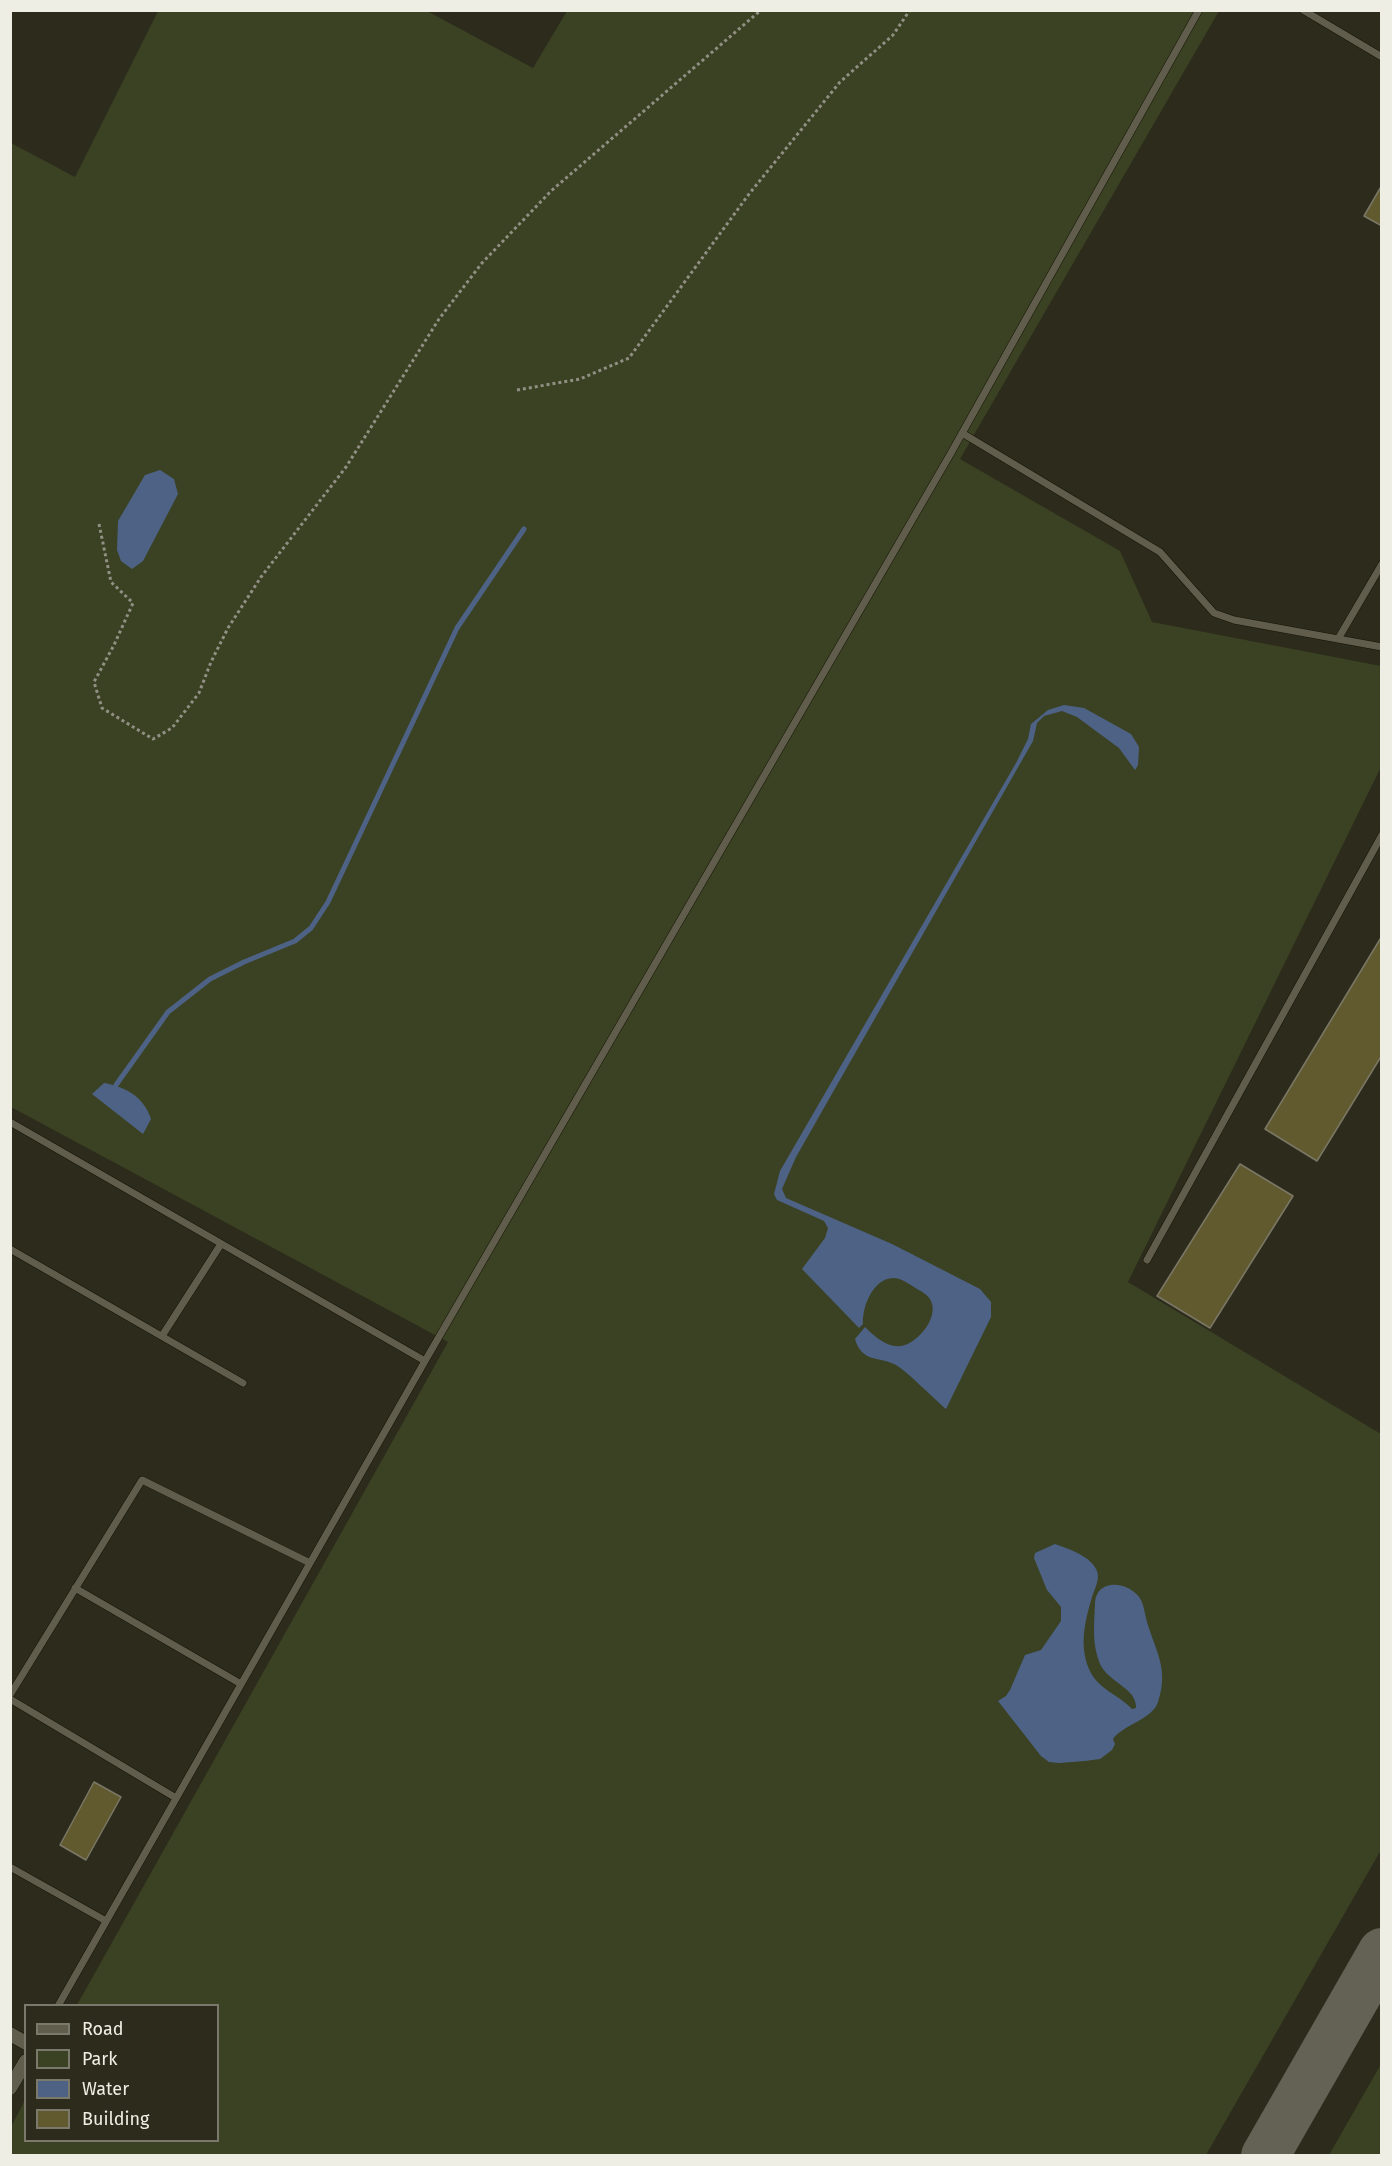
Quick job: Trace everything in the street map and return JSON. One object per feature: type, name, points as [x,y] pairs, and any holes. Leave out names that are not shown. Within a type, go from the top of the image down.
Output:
[{"type":"street","points":[[10,2034],[24,2042]]},
{"type":"street","points":[[10,2088],[24,2064]]},
{"type":"lane","points":[[59,2004],[425,1361],[962,433],[1199,10]]},
{"type":"lane","points":[[1303,10],[1382,57]]},
{"type":"lane","points":[[962,433],[1160,552],[1214,613],[1234,620],[1382,646]]},
{"type":"lane","points":[[1338,639],[1382,564]]},
{"type":"lane","points":[[1147,1260],[1382,835]]},
{"type":"lane","points":[[10,1122],[425,1361]]},
{"type":"lane","points":[[162,1336],[221,1244]]},
{"type":"lane","points":[[10,1249],[243,1383]]},
{"type":"lane","points":[[176,1798],[10,1697],[142,1480],[310,1563]]},
{"type":"lane","points":[[75,1588],[241,1684]]},
{"type":"lane","points":[[10,1867],[106,1921]]},
{"type":"path","points":[[99,525],[111,582],[132,603],[114,645],[94,681],[102,708],[153,739],[172,729],[199,693],[228,628],[261,578],[346,467],[439,319],[482,263],[551,191],[761,10]]},
{"type":"path","points":[[517,390],[580,379],[629,358],[749,194],[840,82],[893,35],[910,10]]},
{"type":"green space","points":[[158,11],[427,11],[533,68],[567,11],[1219,11],[960,459],[1120,551],[1152,622],[1381,666],[1381,767],[1128,1282],[1381,1434],[1381,1850],[1206,2155],[11,2155],[11,2127],[24,2102],[24,2142],[219,2142],[219,2004],[78,2004],[448,1342],[11,1107],[11,143],[75,177]]},
{"type":"green space","points":[[1381,2064],[1381,2155],[1329,2155]]},
{"type":"water","points":[[160,470],[174,479],[178,494],[143,561],[132,569],[121,561],[117,550],[118,521],[145,475]]},
{"type":"water","points":[[1064,705],[1084,708],[1131,734],[1139,747],[1138,765],[1135,770],[1119,748],[1077,717],[1062,711],[1044,716],[1037,723],[1033,741],[796,1157],[782,1189],[786,1198],[892,1244],[980,1289],[991,1302],[991,1317],[946,1409],[896,1365],[872,1358],[862,1352],[855,1339],[865,1327],[891,1345],[901,1346],[914,1341],[925,1329],[932,1315],[933,1308],[930,1299],[901,1280],[893,1278],[886,1280],[879,1283],[870,1295],[864,1310],[863,1324],[859,1328],[802,1269],[825,1238],[828,1228],[824,1221],[777,1200],[774,1194],[780,1171],[1016,763],[1028,739],[1031,724],[1048,710]]},
{"type":"water","points":[[104,1083],[127,1090],[144,1105],[151,1119],[143,1134],[92,1094]]},
{"type":"water","points":[[1055,1544],[1085,1557],[1098,1574],[1084,1633],[1086,1660],[1097,1682],[1132,1709],[1136,1708],[1132,1695],[1104,1671],[1097,1657],[1094,1635],[1095,1605],[1097,1596],[1107,1586],[1122,1586],[1136,1594],[1141,1600],[1162,1670],[1161,1690],[1155,1708],[1144,1718],[1117,1734],[1113,1739],[1115,1744],[1112,1750],[1100,1759],[1049,1762],[1041,1756],[998,1701],[1010,1690],[1025,1655],[1041,1650],[1061,1621],[1061,1607],[1047,1590],[1034,1558],[1035,1553]]},
{"type":"building","points":[[1382,185],[1382,226],[1364,216]]},
{"type":"building","points":[[1382,936],[1382,1055],[1317,1161],[1265,1129]]},
{"type":"building","points":[[1240,1164],[1293,1196],[1210,1328],[1157,1296]]},
{"type":"building","points":[[94,1782],[121,1797],[86,1860],[60,1845]]},
{"type":"waterway","points":[[116,1085],[168,1012],[210,979],[295,941],[311,928],[328,902],[457,628],[524,529]]},
{"type":"taxiway","points":[[1265,2156],[1382,1952]]}]
